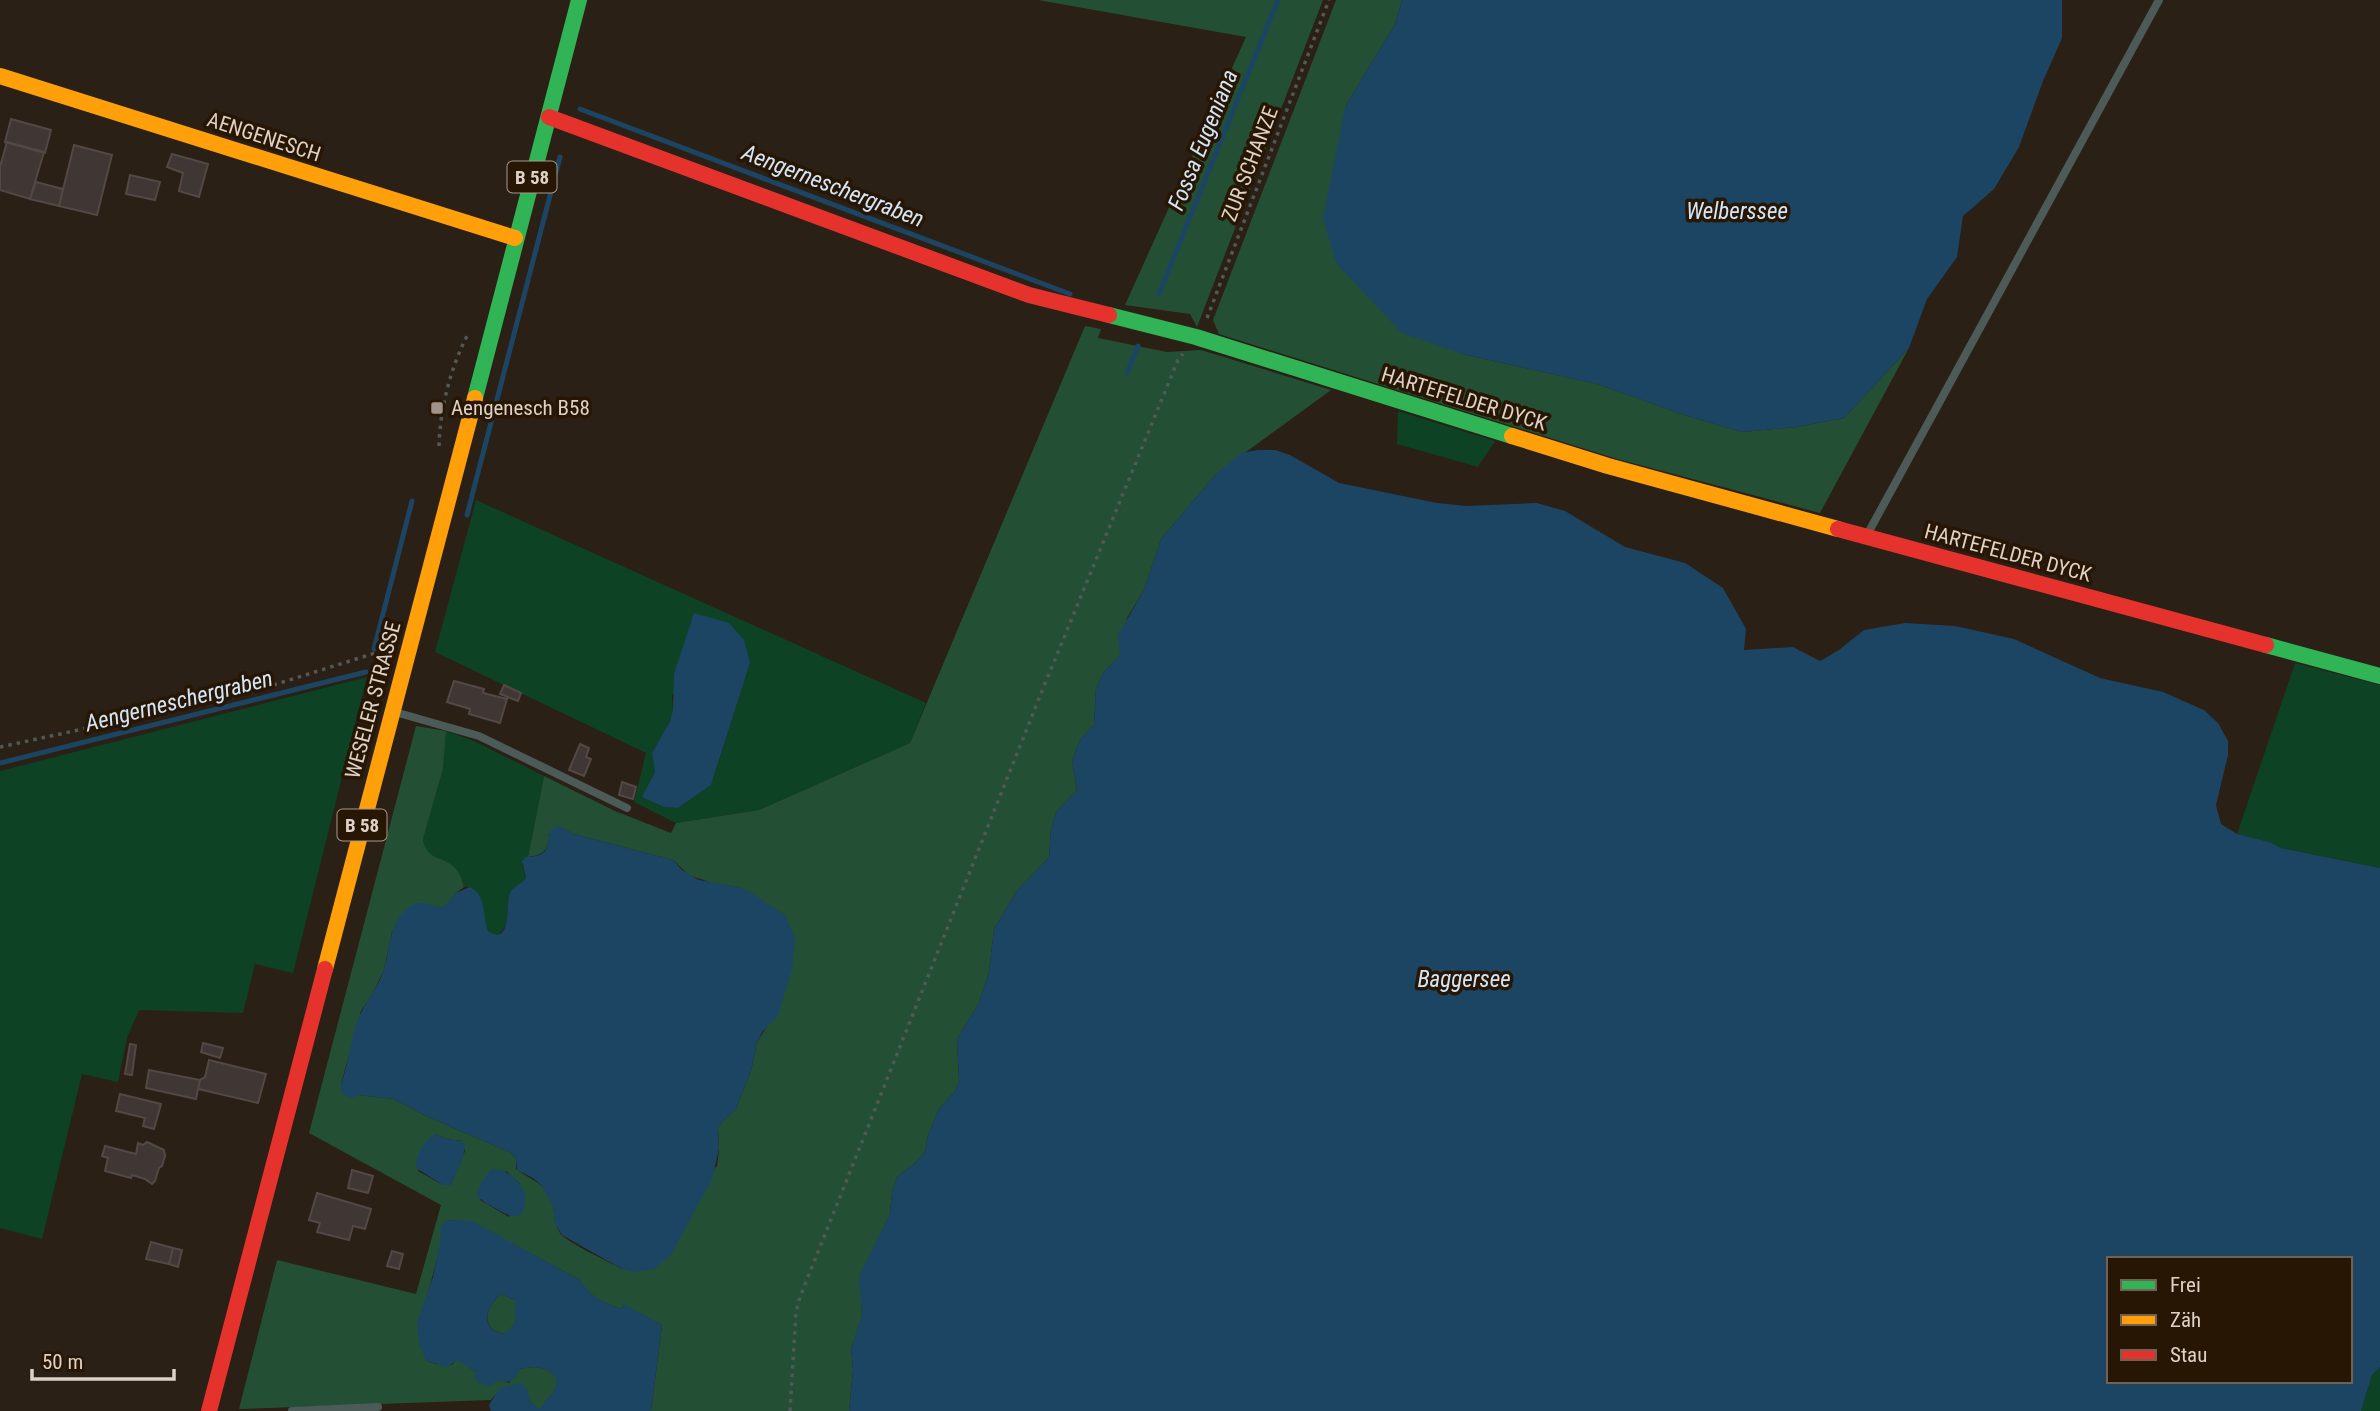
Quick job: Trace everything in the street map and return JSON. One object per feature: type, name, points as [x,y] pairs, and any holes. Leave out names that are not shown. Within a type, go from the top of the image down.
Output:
[{"type":"street","name":"WESELER STRASSE","points":[[209,1411],[579,0]]},
{"type":"street","name":"AENGENESCH","points":[[0,76],[515,238]]},
{"type":"street","name":"HARTEFELDER DYCK","points":[[549,117],[1029,295],[1196,337],[1608,466],[2380,676]]},
{"type":"lane","points":[[1866,536],[2160,0]]},
{"type":"lane","points":[[392,711],[479,736],[627,808]]},
{"type":"lane","points":[[292,1411],[378,1408]]},
{"type":"path","name":"ZUR SCHANZE","points":[[790,1411],[796,1312],[800,1297],[1178,360],[1196,337],[1210,312],[1329,0]]},
{"type":"path","points":[[0,747],[245,694],[410,643]]},
{"type":"green space","points":[[1038,0],[1323,0],[1197,327],[1190,314],[1125,305],[1246,37]]},
{"type":"green space","points":[[1336,0],[1402,0],[1395,24],[1345,107],[1462,354],[1597,384],[1742,432],[1797,427],[1844,418],[1909,348],[1820,513],[1617,459],[1219,334],[1213,320]]},
{"type":"green space","points":[[1085,326],[1101,329],[1098,338],[1167,352],[1201,350],[1331,390],[1216,474],[1161,539],[1144,590],[1127,618],[1120,655],[1103,673],[1096,689],[1094,725],[1080,740],[1072,761],[1077,790],[1056,812],[1051,829],[1049,857],[1016,892],[994,929],[989,972],[979,1003],[957,1039],[959,1081],[956,1090],[939,1109],[928,1135],[925,1152],[897,1177],[892,1192],[890,1214],[860,1276],[862,1316],[851,1350],[853,1370],[849,1411],[651,1411],[662,1325],[623,1305],[622,1309],[604,1302],[588,1291],[580,1280],[472,1222],[447,1220],[419,1326],[427,1361],[452,1365],[457,1359],[476,1372],[509,1383],[520,1369],[544,1369],[557,1377],[556,1388],[540,1410],[531,1403],[525,1387],[502,1390],[491,1400],[239,1409],[277,1260],[416,1294],[441,1205],[309,1133],[416,726],[446,731],[443,769],[423,839],[430,854],[455,868],[464,887],[445,907],[421,903],[392,932],[384,970],[361,1011],[341,1084],[356,1096],[394,1099],[511,1153],[516,1159],[516,1169],[547,1192],[560,1233],[622,1269],[717,1166],[718,1128],[736,1109],[751,1071],[757,1042],[770,1022],[785,915],[739,887],[712,883],[689,875],[673,860],[574,834],[562,828],[549,834],[544,851],[528,857],[544,776],[615,811],[671,833],[676,823],[759,810],[910,743]],"holes":[[[435,1134],[462,1141],[465,1151],[451,1185],[443,1185],[418,1171]],[[506,1171],[520,1184],[509,1217],[480,1200]]]},
{"type":"green space","points":[[1398,411],[1495,441],[1478,467],[1397,444]]},
{"type":"green space","points":[[476,500],[926,703],[910,743],[759,810],[676,823],[634,802],[646,753],[435,652]],"holes":[[[750,663],[711,785],[678,808],[664,807],[643,797],[655,772],[652,753],[670,721],[673,710],[672,695]]]},
{"type":"green space","points":[[2295,663],[2380,685],[2380,868],[2281,848],[2270,842],[2237,834]]},
{"type":"green space","points":[[367,677],[293,973],[255,964],[243,1013],[139,1010],[127,1038],[118,1082],[82,1074],[42,1239],[0,1228],[0,771]]},
{"type":"green space","points":[[446,731],[474,741],[544,776],[528,857],[522,865],[526,878],[510,895],[506,926],[499,934],[491,934],[487,929],[482,905],[476,893],[470,887],[464,887],[462,879],[425,848],[423,839],[443,769]]},
{"type":"green space","points":[[501,1294],[515,1300],[515,1323],[506,1334],[491,1328],[487,1317]]},
{"type":"green space","points":[[2380,1367],[2380,1411],[2361,1411],[2372,1375]]},
{"type":"water","name":"Welberssee","points":[[1402,0],[2062,0],[2062,38],[2019,147],[1994,189],[1963,216],[1957,257],[1927,299],[1909,348],[1844,418],[1797,427],[1742,432],[1597,384],[1462,354],[1402,333],[1336,263],[1323,218],[1345,107],[1395,24]]},
{"type":"water","name":"Baggersee","points":[[1275,450],[1290,455],[1339,483],[1437,503],[1466,506],[1537,503],[1565,511],[1625,547],[1685,563],[1723,588],[1746,629],[1744,650],[1793,647],[1820,661],[1864,630],[1905,623],[1955,626],[2014,639],[2100,678],[2163,692],[2204,710],[2218,723],[2228,741],[2228,755],[2216,805],[2221,824],[2237,834],[2270,842],[2281,848],[2380,868],[2380,1367],[2372,1375],[2361,1411],[849,1411],[853,1370],[851,1350],[862,1315],[859,1276],[890,1214],[892,1192],[897,1177],[925,1152],[928,1135],[939,1109],[956,1090],[959,1081],[957,1039],[979,1003],[989,972],[994,929],[1016,892],[1049,857],[1051,829],[1056,812],[1077,790],[1072,761],[1080,740],[1094,725],[1096,689],[1103,673],[1120,655],[1118,635],[1144,590],[1161,539],[1216,474],[1241,453]]},
{"type":"water","points":[[694,613],[729,623],[744,640],[750,663],[711,785],[678,808],[664,807],[642,797],[655,772],[652,753],[670,721],[674,674]]},
{"type":"water","points":[[558,826],[574,834],[673,860],[682,870],[699,880],[739,887],[750,892],[785,915],[795,938],[792,969],[778,1016],[763,1031],[757,1042],[751,1071],[736,1109],[718,1128],[719,1149],[712,1179],[671,1255],[654,1269],[634,1272],[622,1269],[562,1235],[555,1224],[553,1207],[542,1186],[517,1170],[516,1159],[511,1153],[394,1099],[358,1095],[352,1098],[341,1090],[355,1028],[381,977],[399,917],[417,903],[444,907],[456,893],[470,887],[482,900],[488,931],[501,933],[505,929],[510,893],[526,878],[522,861],[545,851],[550,831]]},
{"type":"water","points":[[435,1134],[462,1141],[465,1146],[463,1158],[451,1185],[443,1185],[416,1168],[421,1148]]},
{"type":"water","points":[[492,1169],[512,1176],[525,1193],[524,1209],[518,1216],[502,1212],[484,1202],[477,1194],[481,1183]]},
{"type":"water","points":[[447,1220],[472,1221],[580,1280],[593,1295],[622,1309],[623,1304],[662,1325],[651,1411],[491,1411],[489,1405],[499,1389],[518,1383],[526,1387],[531,1403],[540,1409],[556,1388],[556,1377],[544,1369],[526,1368],[520,1369],[511,1381],[497,1380],[491,1386],[478,1383],[476,1372],[457,1360],[448,1367],[427,1361],[419,1344],[417,1323],[433,1277],[441,1226]],"holes":[[[501,1294],[515,1300],[515,1323],[505,1334],[496,1332],[491,1328],[487,1317],[492,1305]]]},
{"type":"building","points":[[11,119],[51,130],[45,153],[5,142]]},
{"type":"building","points":[[7,142],[44,152],[30,199],[0,190],[0,167]]},
{"type":"building","points":[[74,145],[112,155],[97,215],[59,206]]},
{"type":"building","points":[[172,154],[208,164],[199,197],[179,191],[183,173],[167,167]]},
{"type":"building","points":[[130,175],[160,182],[155,200],[126,194]]},
{"type":"building","points":[[36,182],[63,189],[59,206],[30,199]]},
{"type":"building","points":[[454,681],[507,699],[500,723],[469,714],[470,709],[447,702]]},
{"type":"building","points":[[504,685],[521,693],[518,701],[500,694]]},
{"type":"building","points":[[580,744],[589,748],[586,757],[591,759],[584,776],[569,770]]},
{"type":"building","points":[[622,782],[636,787],[633,799],[619,795]]},
{"type":"building","points":[[203,1043],[223,1048],[220,1058],[201,1052]]},
{"type":"building","points":[[130,1044],[136,1045],[132,1075],[125,1074]]},
{"type":"building","points":[[209,1060],[266,1074],[258,1103],[198,1089],[200,1080],[205,1077]]},
{"type":"building","points":[[149,1070],[200,1080],[196,1099],[146,1088]]},
{"type":"building","points":[[120,1094],[161,1104],[154,1129],[143,1126],[145,1118],[116,1111]]},
{"type":"building","points":[[147,1142],[164,1150],[165,1156],[152,1184],[132,1175],[131,1178],[105,1171],[108,1158],[102,1156],[105,1146],[136,1154],[138,1143],[143,1145]]},
{"type":"building","points":[[352,1170],[373,1176],[368,1193],[348,1188]]},
{"type":"building","points":[[317,1193],[371,1209],[365,1229],[353,1226],[349,1240],[317,1232],[320,1223],[309,1220]]},
{"type":"building","points":[[151,1242],[173,1248],[169,1264],[146,1259]]},
{"type":"building","points":[[173,1248],[182,1250],[178,1267],[169,1264]]},
{"type":"building","points":[[392,1251],[403,1254],[399,1269],[387,1266]]},
{"type":"waterway","name":"Fossa Eugeniana","points":[[1159,294],[1278,0]]},
{"type":"waterway","name":"Aengerneschergraben","points":[[580,109],[1070,294]]},
{"type":"waterway","name":"Aengerneschergraben","points":[[467,515],[560,157]]},
{"type":"waterway","name":"Fossa Eugeniana","points":[[1127,373],[1138,346]]},
{"type":"waterway","name":"Aengerneschergraben","points":[[374,649],[412,501]]},
{"type":"waterway","name":"Aengerneschergraben","points":[[0,763],[366,672]]},
{"type":"traffic: fast","points":[[475,398],[579,0]]},
{"type":"traffic: fast","points":[[1109,315],[1196,337],[1512,436]]},
{"type":"traffic: fast","points":[[2266,645],[2380,676]]},
{"type":"traffic: slow","points":[[0,76],[515,238]]},
{"type":"traffic: slow","points":[[325,969],[475,398]]},
{"type":"traffic: slow","points":[[1512,436],[1608,466],[1838,529]]},
{"type":"traffic: jam","points":[[549,117],[1029,295],[1109,315]]},
{"type":"traffic: jam","points":[[1838,529],[2266,645]]},
{"type":"traffic: jam","points":[[209,1411],[325,969]]},
{"type":"place","name":"Aengenesch B58","points":[[437,408]]}]
